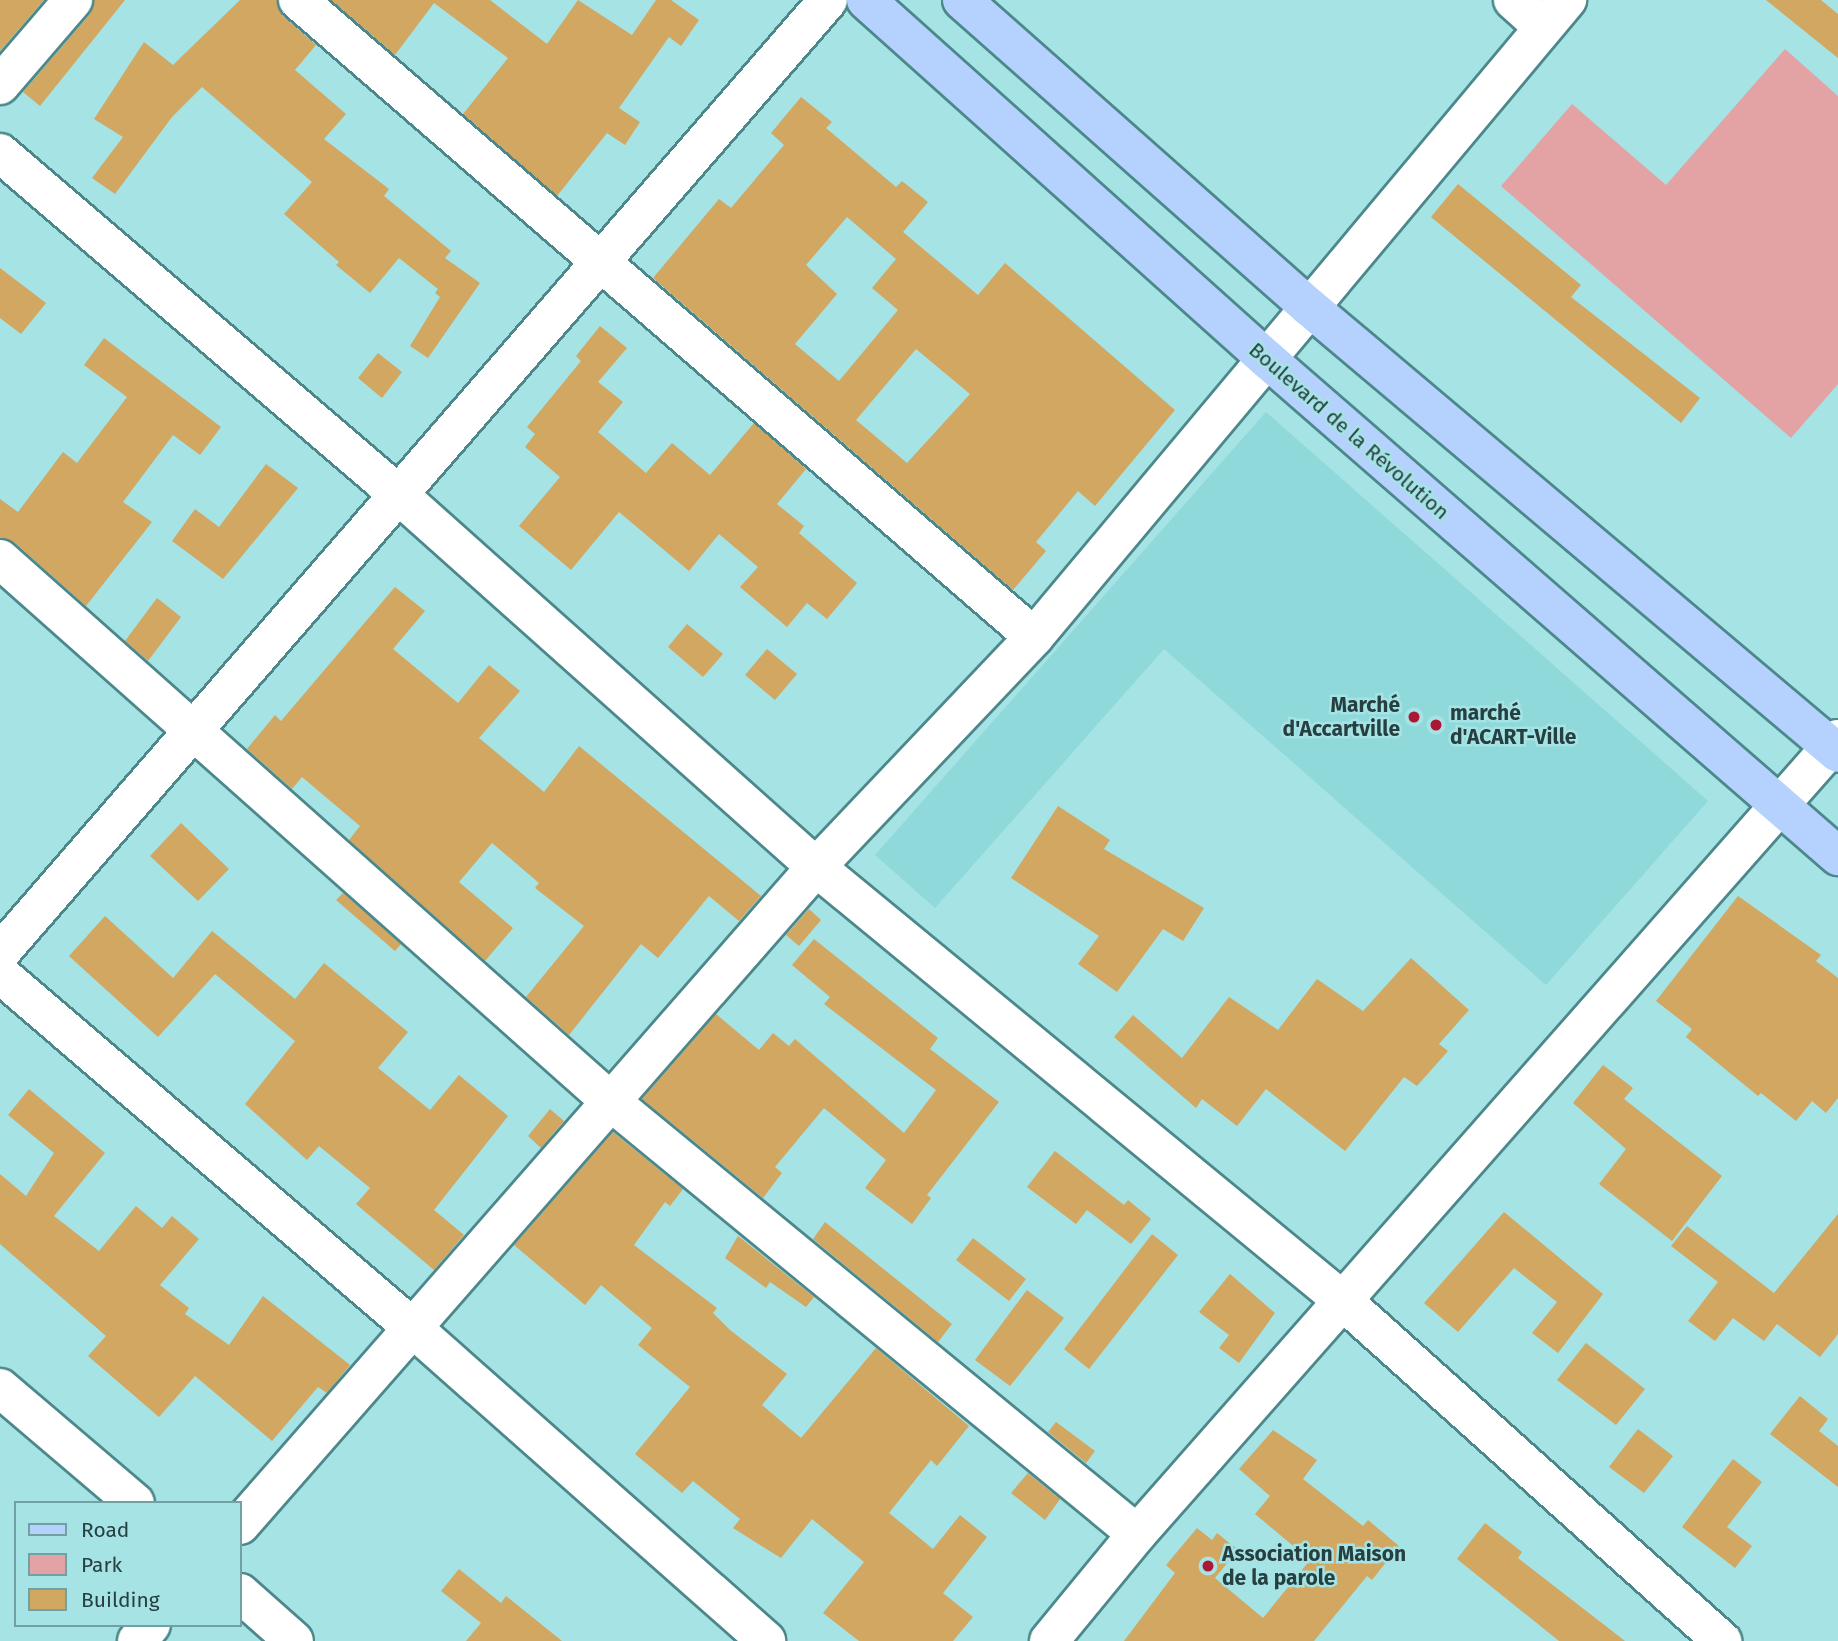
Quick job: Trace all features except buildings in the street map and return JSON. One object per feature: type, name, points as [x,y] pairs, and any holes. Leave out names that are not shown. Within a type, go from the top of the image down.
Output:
[{"type":"main road","name":"Boulevard de la Révolution","points":[[866,0],[1268,360],[1838,856]]},
{"type":"main road","points":[[962,0],[1308,306],[1836,746]]},
{"type":"street","points":[[0,85],[73,0]]},
{"type":"street","points":[[298,0],[598,264],[1034,637]]},
{"type":"street","points":[[0,953],[828,0]]},
{"type":"street","points":[[242,1523],[415,1330],[609,1100],[816,867],[1034,637],[1555,13],[1513,0]]},
{"type":"street","points":[[0,153],[399,495],[816,867],[1342,1300],[1722,1641]]},
{"type":"street","points":[[0,559],[191,733],[609,1100],[1137,1535]]},
{"type":"street","points":[[1049,1641],[1137,1535],[1342,1300],[1836,746]]},
{"type":"street","points":[[0,974],[415,1330],[765,1641]]},
{"type":"street","points":[[0,1388],[133,1501]]},
{"type":"street","points":[[242,1595],[293,1641]]},
{"type":"street","points":[[137,1641],[149,1627]]},
{"type":"shaded area","name":"marché d'ACART-Ville","points":[[1266,412],[1708,801],[1546,985],[1164,649],[935,908],[875,855]]},
{"type":"green space","points":[[1785,49],[1838,96],[1838,384],[1791,438],[1501,186],[1572,104],[1666,185]]},
{"type":"place","name":"Marché d'Accartville","points":[[1414,717]]},
{"type":"place","name":"marché d'ACART-Ville","points":[[1436,725]]},
{"type":"place","name":"Association Maison de la parole","points":[[1208,1566]]}]
